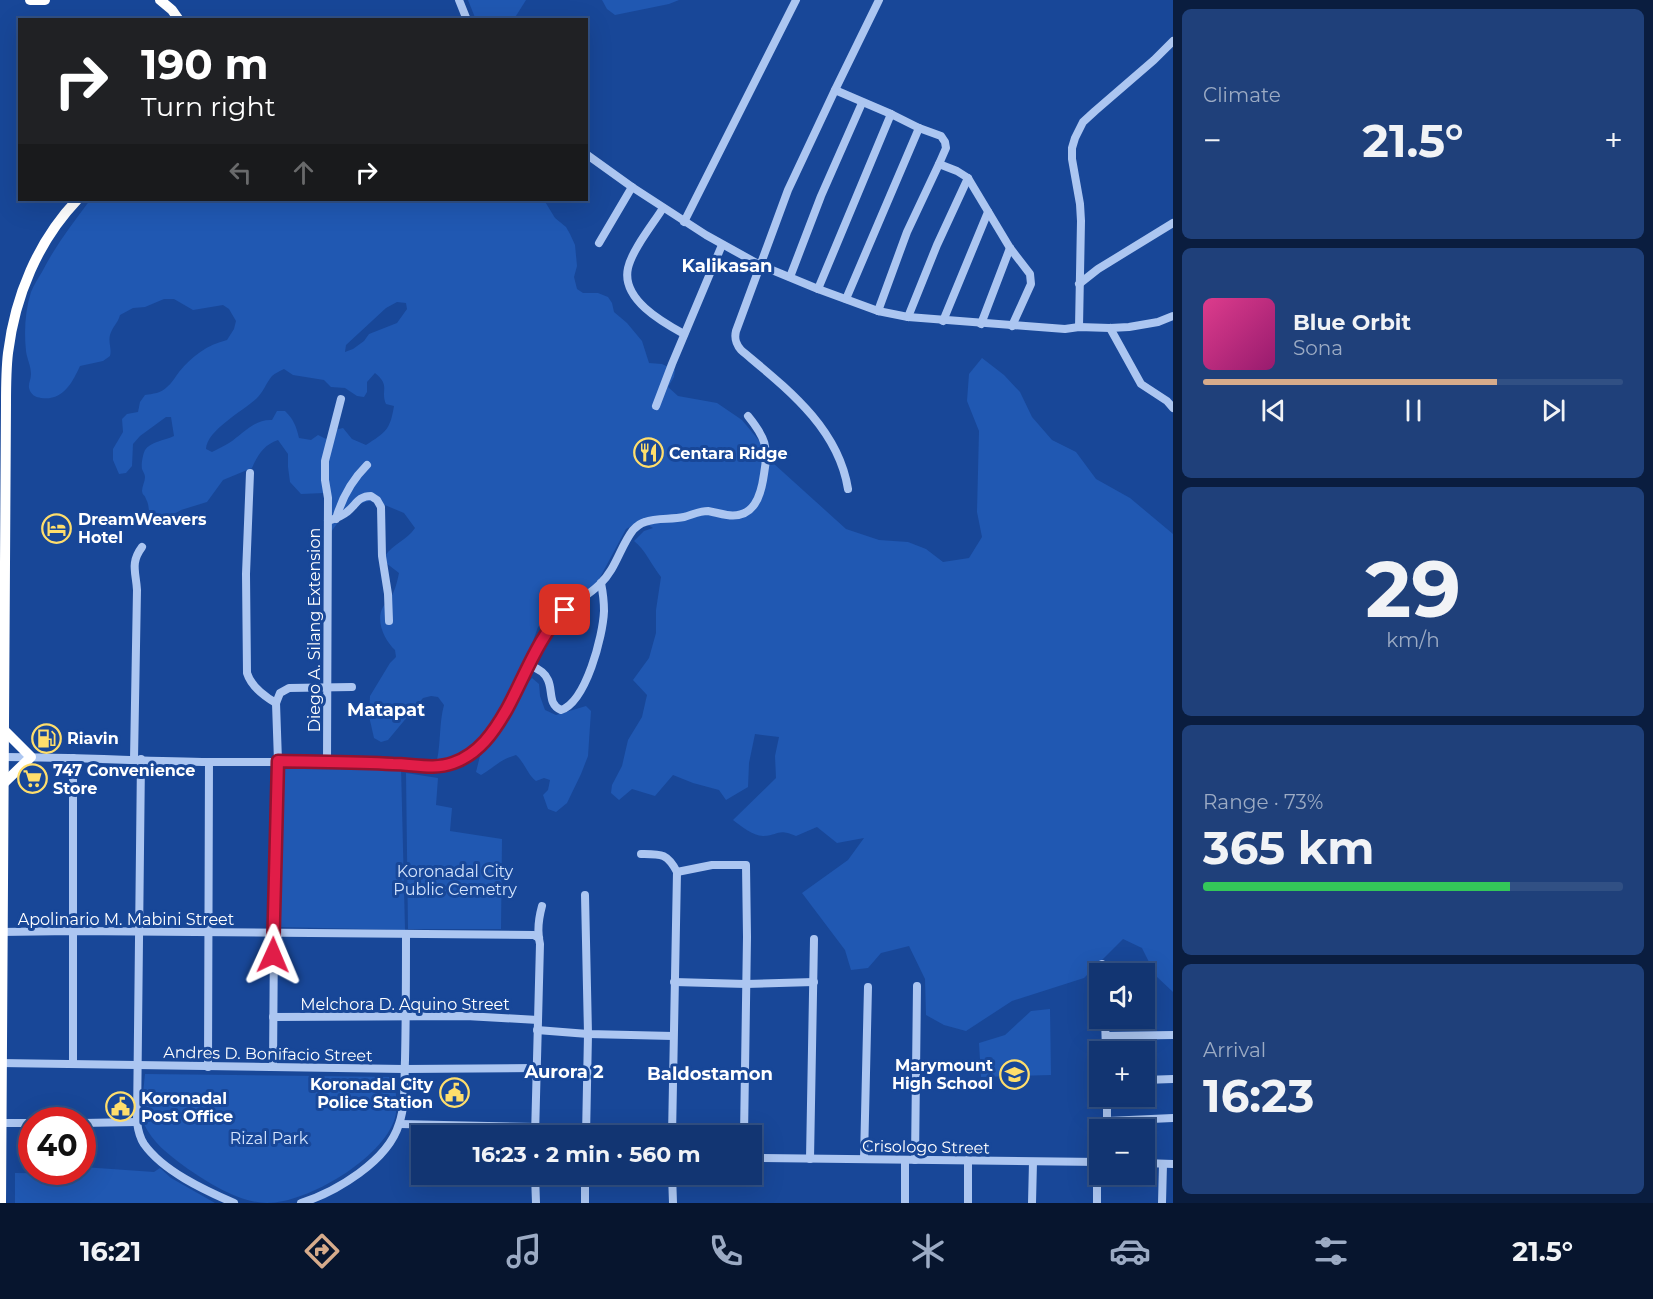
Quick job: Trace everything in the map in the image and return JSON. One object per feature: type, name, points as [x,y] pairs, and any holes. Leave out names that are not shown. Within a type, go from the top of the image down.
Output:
[{"type":"highway","points":[[30,0],[45,0]]},
{"type":"highway","points":[[160,0],[177,18]]},
{"type":"highway","points":[[1,1203],[2,781],[4,757],[2,623],[8,354],[21,293],[30,270],[55,228],[76,201]]},
{"type":"highway","points":[[2,733],[31,757],[2,781]]},
{"type":"street","points":[[459,0],[466,18]]},
{"type":"street","points":[[684,222],[796,0]]},
{"type":"street","points":[[848,489],[839,457],[814,417],[795,396],[736,345],[735,331],[788,190],[879,0]]},
{"type":"street","points":[[1079,327],[1081,222],[1072,159],[1075,138],[1083,122],[1173,41]]},
{"type":"street","points":[[835,90],[891,114],[919,129],[941,136],[946,148],[906,232],[878,311]]},
{"type":"street","points":[[790,277],[821,196],[862,103]]},
{"type":"street","points":[[818,289],[891,114]]},
{"type":"street","points":[[846,299],[919,129]]},
{"type":"street","points":[[588,155],[663,208],[722,245],[818,289],[878,311],[943,321],[1065,329],[1145,325],[1173,316]]},
{"type":"street","points":[[939,164],[968,178],[1010,248],[1030,274],[1031,281],[1012,326]]},
{"type":"street","points":[[908,317],[968,178]]},
{"type":"street","points":[[599,243],[632,187]]},
{"type":"street","points":[[663,208],[634,253],[627,276],[634,294],[648,311],[663,323],[684,334]]},
{"type":"street","points":[[943,321],[988,212]]},
{"type":"street","points":[[1079,284],[1098,268],[1173,223]]},
{"type":"street","points":[[656,406],[722,245]]},
{"type":"street","points":[[981,324],[1010,248]]},
{"type":"street","points":[[1110,328],[1141,384],[1167,401],[1173,408]]},
{"type":"street","name":"Diego A. Silang Extension","points":[[327,762],[332,520],[325,480],[325,461],[341,399]]},
{"type":"street","points":[[4,757],[209,762],[327,762],[428,766],[442,766],[455,762],[472,754],[485,741],[498,724],[554,621],[601,583],[616,562],[632,531],[638,525],[646,521],[671,519],[705,511],[737,515],[747,513],[753,507],[758,497],[767,457],[762,436],[748,416]]},
{"type":"street","points":[[332,520],[349,486],[367,465]]},
{"type":"street","points":[[250,473],[246,574],[247,673],[258,690],[276,703]]},
{"type":"street","points":[[332,520],[346,513],[364,496],[371,496],[380,503],[382,556],[388,594],[389,621]]},
{"type":"street","points":[[142,547],[134,559],[137,590],[139,933],[137,1122],[143,1143],[165,1166],[234,1203]]},
{"type":"street","points":[[529,665],[539,669],[549,680],[552,703],[556,708],[561,711],[576,700],[584,688],[600,636],[604,614],[601,583]]},
{"type":"street","points":[[273,1067],[277,698],[284,690],[290,688],[352,687]]},
{"type":"street","points":[[73,758],[73,1064]]},
{"type":"street","points":[[208,1067],[209,762]]},
{"type":"street","points":[[641,854],[663,855],[677,872],[672,1125]]},
{"type":"street","points":[[677,872],[712,866],[746,865],[744,1125]]},
{"type":"street","points":[[585,895],[588,1034],[586,1125]]},
{"type":"street","points":[[535,1125],[539,938],[542,906]]},
{"type":"street","name":"Apolinario M. Mabini Street","points":[[2,932],[534,935],[539,938]]},
{"type":"street","points":[[301,1203],[331,1190],[359,1173],[374,1161],[394,1137],[400,1124],[403,1104],[406,1016],[406,935]]},
{"type":"street","points":[[810,1159],[814,939]]},
{"type":"street","points":[[674,982],[746,984],[814,982]]},
{"type":"street","points":[[915,1160],[917,986]]},
{"type":"street","points":[[864,1159],[868,987]]},
{"type":"street","name":"Melchora D. Aquino Street","points":[[273,1017],[466,1016],[538,1020]]},
{"type":"street","points":[[1106,1029],[1106,1041]]},
{"type":"street","points":[[537,1030],[673,1036]]},
{"type":"street","points":[[1106,1035],[1173,1035]]},
{"type":"street","name":"Andres D. Bonifacio Street","points":[[1,1063],[404,1069],[536,1068]]},
{"type":"street","points":[[1155,1080],[1173,1079]]},
{"type":"street","points":[[1155,1120],[1173,1118]]},
{"type":"street","points":[[96,1123],[137,1122]]},
{"type":"street","points":[[2,1123],[18,1123]]},
{"type":"street","points":[[400,1124],[419,1125]]},
{"type":"street","name":"Crisologo Street","points":[[762,1158],[1089,1162]]},
{"type":"street","points":[[905,1160],[905,1203]]},
{"type":"street","points":[[968,1160],[968,1203]]},
{"type":"street","points":[[1032,1203],[1033,1162]]},
{"type":"street","points":[[1155,1164],[1173,1164]]},
{"type":"street","points":[[1162,1203],[1163,1164]]},
{"type":"street","points":[[536,1185],[536,1203]]},
{"type":"street","points":[[585,1185],[585,1203]]},
{"type":"street","points":[[672,1185],[673,1203]]},
{"type":"street","points":[[1097,1185],[1097,1203]]},
{"type":"green space","points":[[468,0],[526,0],[515,18],[475,18]]},
{"type":"green space","points":[[602,0],[679,0],[615,15],[607,9]]},
{"type":"green space","points":[[89,201],[545,201],[555,218],[566,227],[575,245],[577,266],[574,277],[577,289],[583,293],[598,293],[608,297],[614,312],[642,341],[649,363],[662,364],[675,370],[668,387],[678,396],[717,403],[742,420],[761,443],[773,463],[846,529],[879,540],[908,542],[926,549],[943,562],[969,558],[982,537],[977,512],[979,431],[967,401],[969,374],[982,358],[1004,375],[1020,392],[1032,417],[1052,440],[1076,452],[1096,479],[1130,498],[1173,534],[1173,992],[1156,976],[1155,963],[1150,963],[1142,948],[1123,939],[1099,963],[1089,963],[1089,973],[1084,978],[1012,1001],[966,1031],[944,1025],[926,1015],[925,979],[909,946],[881,953],[868,968],[851,970],[845,950],[802,893],[848,860],[864,838],[837,843],[817,827],[796,836],[782,832],[759,836],[733,820],[776,778],[775,756],[779,737],[755,734],[749,763],[748,787],[726,800],[719,790],[673,775],[655,796],[632,789],[619,800],[611,793],[612,785],[622,766],[628,740],[642,717],[647,695],[633,680],[649,658],[656,633],[656,610],[661,577],[642,548],[634,541],[644,531],[653,528],[641,521],[626,529],[597,583],[556,608],[538,627],[523,669],[506,699],[510,707],[532,678],[539,684],[545,710],[556,715],[586,706],[591,711],[588,756],[567,803],[556,812],[548,809],[543,795],[548,790],[550,780],[544,778],[536,781],[516,755],[501,761],[481,775],[476,772],[481,752],[475,746],[452,760],[440,764],[437,760],[444,705],[438,697],[423,698],[388,740],[381,742],[374,738],[369,716],[370,696],[396,657],[395,650],[382,630],[380,618],[383,606],[394,590],[399,573],[386,563],[385,556],[415,528],[404,513],[369,501],[349,507],[326,539],[324,493],[301,494],[290,482],[288,454],[278,440],[262,451],[252,468],[223,480],[207,502],[181,510],[158,523],[151,521],[148,504],[142,491],[145,477],[142,459],[147,447],[174,436],[171,417],[166,417],[140,436],[133,444],[132,466],[126,473],[119,474],[113,460],[113,449],[123,432],[122,419],[127,414],[138,412],[140,402],[145,395],[165,389],[195,356],[206,348],[227,340],[236,321],[229,309],[223,305],[193,310],[174,299],[164,299],[145,307],[133,308],[120,315],[112,330],[110,356],[103,361],[80,366],[66,390],[61,394],[49,398],[36,397],[29,389],[31,371],[25,344],[26,322],[31,292],[53,253]],"holes":[[[397,302],[406,303],[407,309],[397,323],[369,334],[364,341],[345,352],[346,345],[386,308]],[[284,369],[293,375],[324,380],[331,387],[345,388],[357,396],[364,397],[367,392],[367,382],[375,373],[380,377],[384,385],[386,404],[394,406],[386,430],[366,445],[352,439],[343,428],[335,430],[326,439],[318,435],[311,440],[299,438],[288,414],[285,411],[277,411],[272,420],[254,424],[229,443],[212,452],[206,449],[212,435],[256,399],[276,373]]]},
{"type":"green space","points":[[280,764],[401,767],[405,930],[281,927]]},
{"type":"green space","name":"Koronadal City Public Cemetry","points":[[406,773],[438,778],[436,805],[452,808],[450,831],[502,839],[501,929],[408,929]]},
{"type":"green space","points":[[1050,1009],[1051,1075],[981,1077],[979,1043],[1005,1035],[1031,1011]]},
{"type":"green space","name":"Rizal Park","points":[[145,1074],[395,1077],[396,1114],[388,1133],[376,1148],[342,1176],[322,1187],[284,1201],[257,1202],[235,1196],[213,1185],[178,1162],[156,1142],[147,1131],[142,1114]]},
{"type":"green space","points":[[96,1168],[154,1172],[160,1168],[171,1178],[215,1203],[15,1203],[15,1173],[18,1173],[18,1185],[96,1185]]},
{"type":"place","name":"Centara Ridge","points":[[648,453]]},
{"type":"place","name":"DreamWeavers Hotel","points":[[57,528]]},
{"type":"place","name":"Riavin","points":[[46,738]]},
{"type":"place","name":"747 Convenience Store","points":[[32,779]]},
{"type":"place","name":"Marymount High School","points":[[1014,1074]]},
{"type":"place","name":"Koronadal City Police Station","points":[[454,1093]]},
{"type":"place","name":"Koronadal Post Office","points":[[120,1107]]},
{"type":"district","name":"Kalikasan","points":[[727,266]]},
{"type":"district","name":"Matapat","points":[[386,710]]},
{"type":"district","name":"Aurora 2","points":[[564,1072]]},
{"type":"district","name":"Baldostamon","points":[[710,1074]]},
{"type":"route","points":[[273,955],[278,761],[442,766],[472,754],[498,724],[543,638],[554,621],[565,610]]}]
